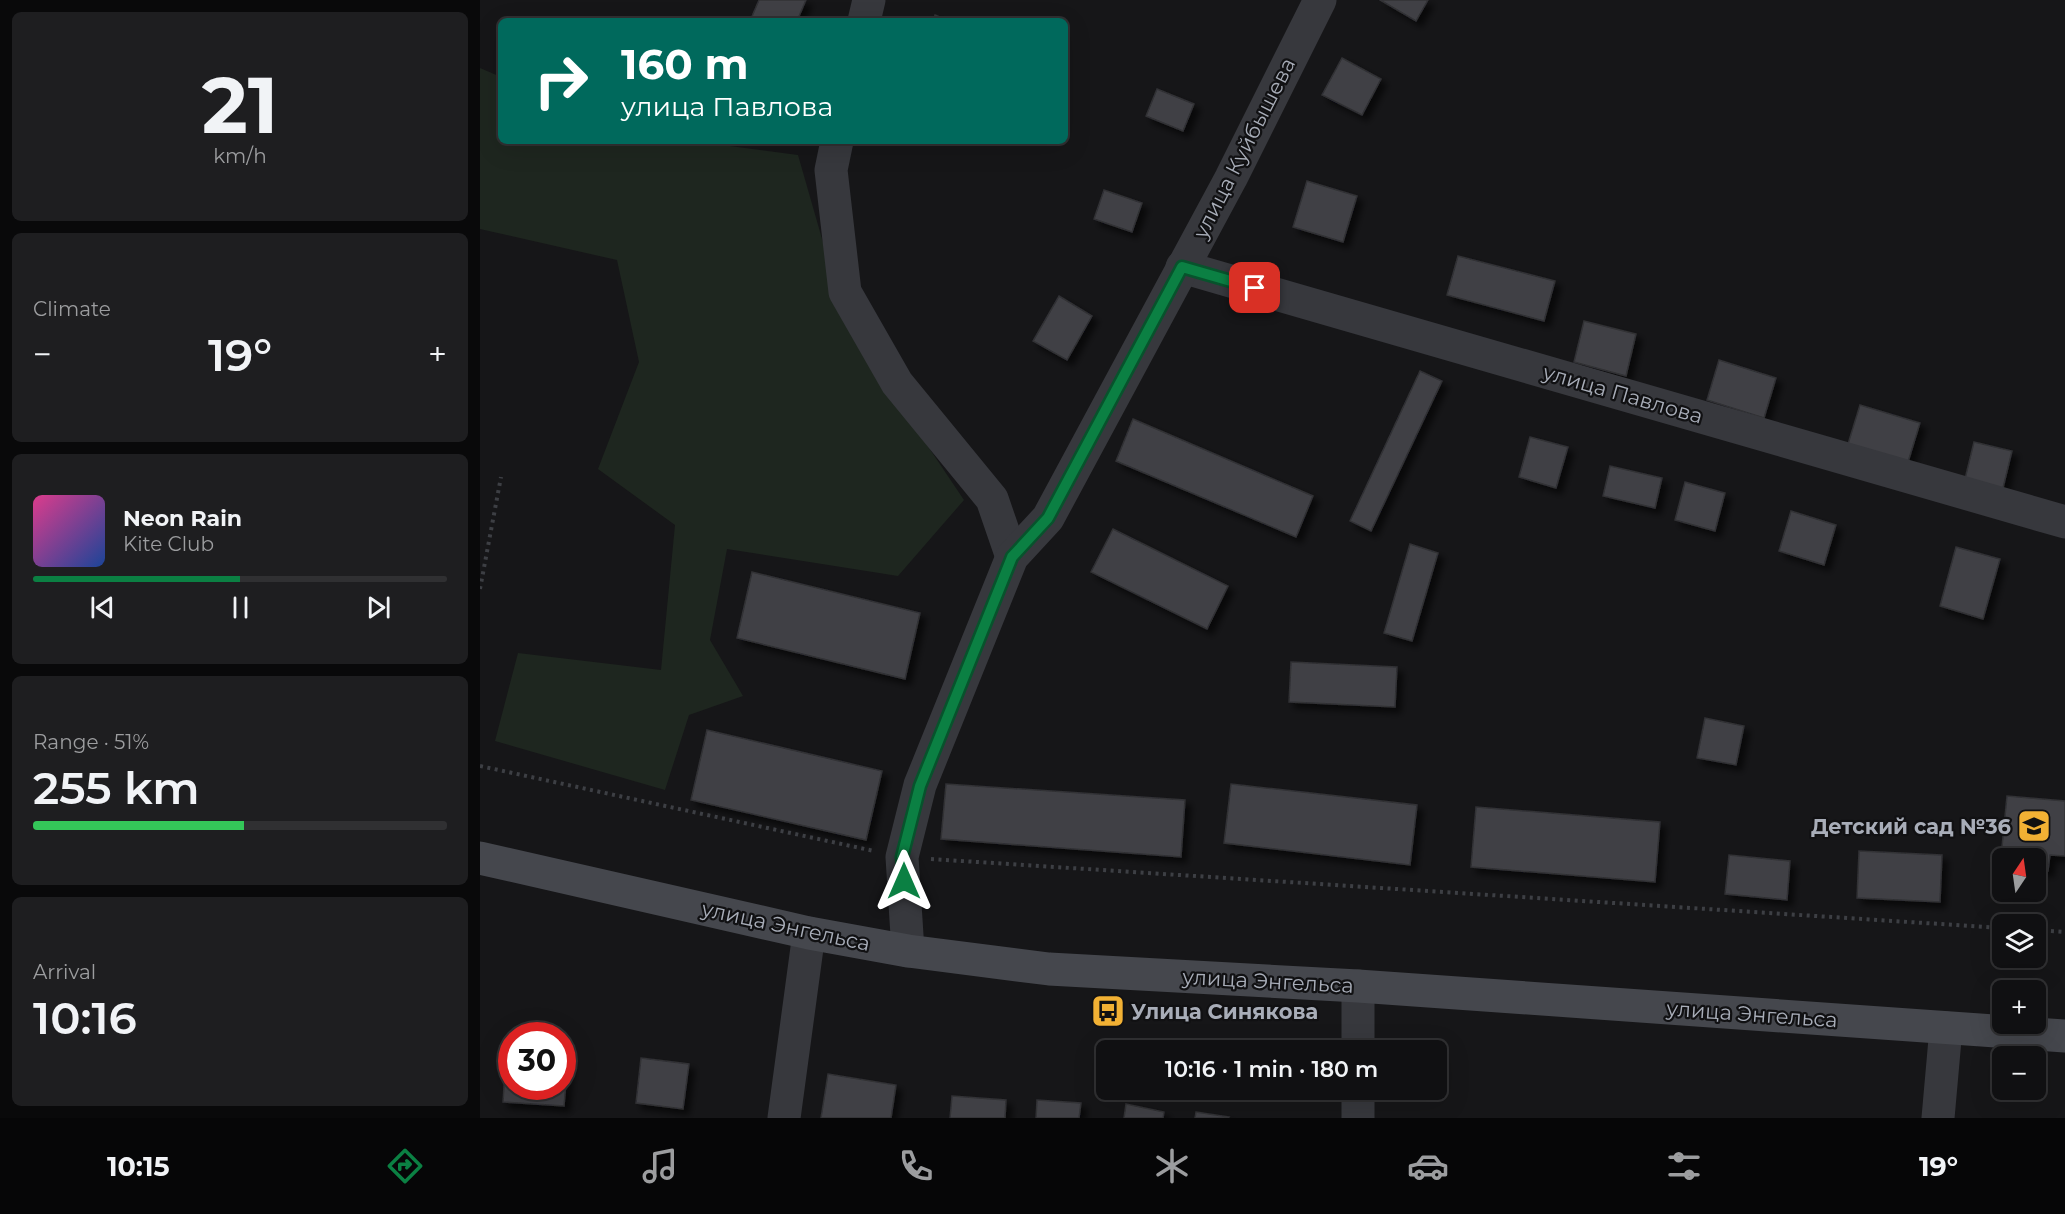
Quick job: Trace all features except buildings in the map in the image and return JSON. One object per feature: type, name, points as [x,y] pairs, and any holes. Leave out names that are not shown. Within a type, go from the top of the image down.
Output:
[{"type":"street","points":[[865,18],[869,0]]},
{"type":"street","name":"улица Куйбышева","points":[[908,951],[902,857],[920,786],[1012,557],[1048,518],[1231,178],[1320,0]]},
{"type":"street","points":[[836,144],[831,170],[845,292],[897,383],[992,499],[1012,557]]},
{"type":"street","name":"улица Павлова","points":[[1182,267],[2065,522]]},
{"type":"street","name":"улица Энгельса","points":[[485,866],[809,933],[908,951],[1049,969],[1358,987],[2065,1036]]},
{"type":"street","points":[[784,1118],[809,933]]},
{"type":"street","points":[[1358,987],[1358,1040]]},
{"type":"street","points":[[1938,1118],[1946,1028]]},
{"type":"street","points":[[1358,1100],[1358,1118]]},
{"type":"path","points":[[480,589],[501,477]]},
{"type":"path","points":[[480,766],[902,857],[1992,927]]},
{"type":"path","points":[[2046,931],[2065,932]]},
{"type":"shaded area","points":[[480,68],[498,76],[498,144],[715,144],[798,155],[847,326],[964,500],[898,576],[727,549],[710,640],[743,696],[689,715],[665,790],[495,741],[518,653],[661,670],[675,525],[598,469],[639,362],[617,260],[480,229]]},
{"type":"place","name":"Детский сад №36","points":[[2034,826]]},
{"type":"place","name":"Улица Синякова","points":[[1108,1011]]},
{"type":"route","points":[[904,881],[902,857],[920,786],[1012,557],[1048,518],[1182,267],[1255,288]]}]
